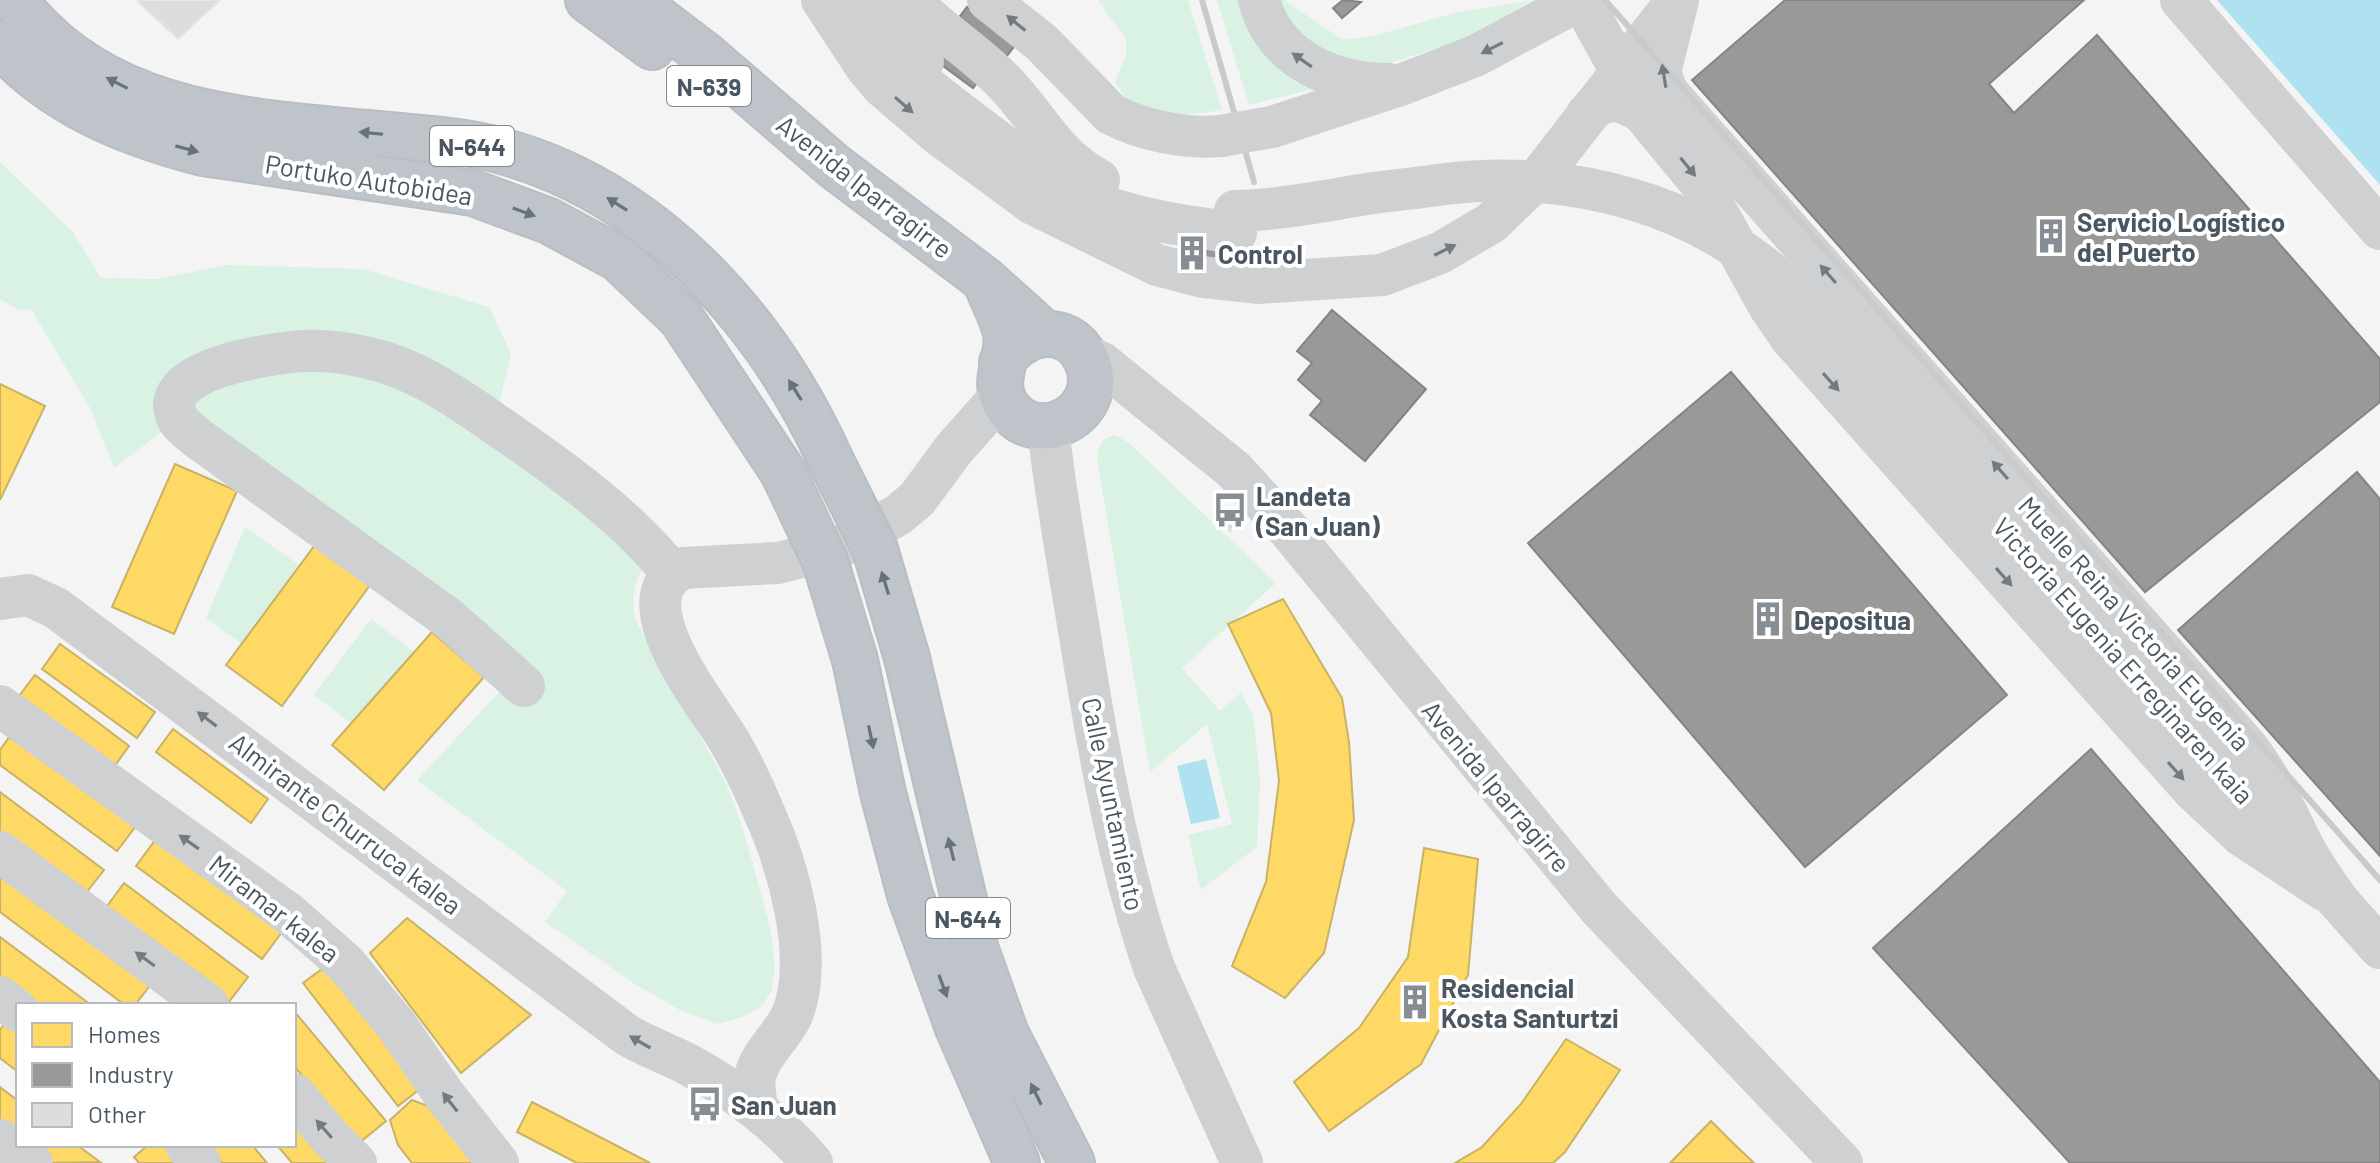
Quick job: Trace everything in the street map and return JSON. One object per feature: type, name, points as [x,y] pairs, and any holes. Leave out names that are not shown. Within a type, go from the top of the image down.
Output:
[{"type":"highway","name":"Portuko Autobidea","points":[[15,0],[48,36],[71,55],[140,95],[217,116],[433,139],[501,151],[572,177],[626,209],[688,256],[727,297],[776,360],[811,416],[875,549],[907,658],[976,950],[1006,1034],[1072,1163]]},
{"type":"highway","points":[[32,0],[71,55]]},
{"type":"highway","name":"N-639","points":[[588,0],[700,80],[835,167]]},
{"type":"highway","name":"Avenida Iparragirre","points":[[633,0],[704,54],[835,167],[985,280],[1045,334]]},
{"type":"highway","name":"Portuko Autobidea","points":[[4,49],[49,88],[84,111],[159,142],[203,153],[473,193],[549,221],[619,259],[681,318],[783,472],[825,561],[855,660],[883,793],[910,895],[958,1028],[1017,1163]]},
{"type":"highway","points":[[985,280],[1006,335],[1002,379],[1009,409],[1033,425],[1062,420],[1086,401],[1091,386],[1085,356],[1068,340],[1045,334],[1020,341],[1002,379]]},
{"type":"street","points":[[822,0],[882,86],[938,134],[1033,204],[1157,265],[1203,277],[1257,283],[1382,275],[1440,253],[1491,223],[1541,175],[1674,4]]},
{"type":"street","points":[[839,0],[869,36],[914,76],[999,143],[1076,193],[1095,203],[1140,217],[1236,222]]},
{"type":"street","points":[[869,0],[893,34],[922,61],[1024,140],[1069,168],[1119,188],[1236,222]]},
{"type":"street","points":[[910,0],[996,74],[1033,116],[1047,124],[1148,142],[1213,137],[1272,127],[1403,84],[1475,56],[1576,7]]},
{"type":"street","points":[[988,0],[1042,43],[1111,114],[1139,125],[1213,137]]},
{"type":"street","points":[[1259,0],[1265,18],[1281,41],[1300,60],[1318,71],[1358,82],[1403,84]]},
{"type":"street","points":[[2181,0],[2380,229]]},
{"type":"street","points":[[1576,7],[1606,29],[1625,30],[1674,4]]},
{"type":"street","name":"Muelle Reina Victoria Eugenia","points":[[1674,4],[1661,68],[1668,93],[2248,748],[2267,774],[2288,810],[2303,846],[2340,903]]},
{"type":"street","points":[[1576,7],[1621,71],[1646,117]]},
{"type":"street","points":[[1056,58],[1075,95],[1106,171],[1119,188]]},
{"type":"street","points":[[1587,114],[1601,103],[1617,100],[1634,106],[1646,117],[1702,185],[1769,306],[1791,338],[2194,791],[2257,848],[2311,879],[2340,903]]},
{"type":"street","points":[[1022,104],[1057,150],[1083,171],[1119,188]]},
{"type":"street","name":"Victoria Eugenia Erreginaren kaia","points":[[1236,222],[1273,209],[1424,188],[1498,180],[1552,182],[1605,192],[1672,214],[1729,243],[1755,260],[1801,299],[1868,371],[2380,948]]},
{"type":"street","points":[[524,686],[448,618],[196,437],[175,413],[181,388],[202,374],[236,361],[305,351],[370,358],[409,371],[445,390],[580,486],[650,546],[672,573]]},
{"type":"street","name":"Avenida Iparragirre","points":[[1085,356],[1102,363],[1234,470],[1288,529],[1599,908],[1842,1163]]},
{"type":"street","points":[[757,1107],[754,1080],[758,1065],[790,1019],[800,992],[802,967],[791,892],[765,812],[730,742],[672,647],[661,616],[659,596],[663,583],[672,573],[695,565],[736,567],[778,563],[838,548],[898,515],[917,499],[1002,379]]},
{"type":"street","points":[[1062,420],[1109,402],[1156,408]]},
{"type":"street","name":"Calle Ayuntamiento","points":[[1062,420],[1058,503],[1092,708],[1126,871],[1154,968],[1242,1163]]},
{"type":"street","name":"Almirante Churruca kalea","points":[[0,599],[28,595],[56,608],[627,1035],[689,1065],[757,1107],[812,1163]]},
{"type":"street","name":"Miramar kalea","points":[[0,706],[288,913],[346,964],[397,1026],[443,1093],[498,1163]]},
{"type":"street","points":[[0,852],[205,1003]]},
{"type":"street","points":[[0,997],[16,1009]]},
{"type":"street","points":[[689,1065],[769,1049]]},
{"type":"street","points":[[296,1096],[356,1163]]},
{"type":"street","points":[[0,1140],[32,1163]]},
{"type":"street","points":[[188,1147],[200,1163]]},
{"type":"green space","points":[[1098,0],[1188,0],[1222,110],[1163,114],[1141,109],[1131,103],[1115,82],[1126,55],[1126,39]]},
{"type":"green space","points":[[1217,0],[1246,0],[1321,87],[1249,105]]},
{"type":"green space","points":[[1275,0],[1284,0],[1343,40],[1373,36],[1459,12],[1533,0],[1459,41],[1384,65],[1366,66],[1304,44]]},
{"type":"green space","points":[[0,162],[72,231],[101,278],[158,279],[227,265],[363,269],[489,307],[511,354],[497,412],[257,345],[169,426],[114,468],[90,408],[31,309],[19,310],[0,299]]},
{"type":"green space","points":[[290,363],[401,380],[648,559],[634,590],[633,606],[637,623],[726,783],[744,832],[770,927],[775,967],[771,992],[761,1007],[743,1017],[717,1024],[680,1010],[635,984],[545,922],[567,891],[417,780],[506,685],[192,419],[187,398]]},
{"type":"green space","points":[[1115,435],[1128,442],[1276,583],[1182,668],[1220,711],[1241,693],[1253,715],[1260,780],[1257,847],[1201,890],[1188,835],[1232,824],[1207,724],[1150,772],[1097,459],[1102,443]]},
{"type":"green space","points":[[245,527],[299,565],[242,644],[206,618]]},
{"type":"green space","points":[[371,619],[414,652],[351,723],[314,695]]},
{"type":"water","points":[[2217,0],[2380,0],[2380,185]]},
{"type":"water","points":[[1206,759],[1220,818],[1191,824],[1177,766]]},
{"type":"building: Homes","points":[[0,384],[45,406],[0,500]]},
{"type":"building: Homes","points":[[175,464],[237,491],[174,634],[112,607]]},
{"type":"building: Homes","points":[[315,545],[370,585],[282,706],[226,665]]},
{"type":"building: Homes","points":[[1283,599],[1342,698],[1349,742],[1354,820],[1324,953],[1285,998],[1232,966],[1266,882],[1279,781],[1271,713],[1228,624]]},
{"type":"building: Homes","points":[[432,632],[484,677],[384,790],[332,745]]},
{"type":"building: Homes","points":[[60,644],[155,712],[137,738],[42,669]]},
{"type":"building: Homes","points":[[35,675],[129,746],[111,771],[16,700]]},
{"type":"building: Homes","points":[[173,729],[268,799],[251,823],[156,752]]},
{"type":"building: Homes","points":[[12,733],[136,826],[117,851],[0,765],[0,750]]},
{"type":"building: Homes","points":[[0,792],[104,870],[82,898],[0,836]]},
{"type":"building: Homes","points":[[156,839],[282,932],[262,959],[136,866]]},
{"type":"building: Homes","name":"Residencial Kosta Santurtzi","points":[[1424,848],[1478,859],[1468,975],[1421,1064],[1329,1131],[1294,1082],[1359,1028],[1408,957]]},
{"type":"building: Homes","points":[[0,870],[152,983],[137,1003],[122,1003],[0,912]]},
{"type":"building: Homes","points":[[124,883],[248,977],[228,1003],[105,909]]},
{"type":"building: Homes","points":[[407,918],[531,1015],[461,1073],[370,953]]},
{"type":"building: Homes","points":[[0,937],[88,1003],[29,1003],[0,981]]},
{"type":"building: Homes","points":[[330,963],[425,1085],[398,1106],[303,983]]},
{"type":"building: Homes","points":[[296,1013],[386,1121],[359,1143],[296,1068]]},
{"type":"building: Homes","points":[[7,1020],[16,1027],[16,1070],[0,1058],[0,1030]]},
{"type":"building: Homes","points":[[1566,1039],[1620,1070],[1565,1152],[1553,1163],[1455,1163],[1482,1147],[1521,1104]]},
{"type":"building: Homes","points":[[0,1087],[16,1099],[16,1141],[0,1129]]},
{"type":"building: Homes","points":[[412,1100],[439,1110],[477,1163],[412,1163],[398,1145],[390,1120]]},
{"type":"building: Homes","points":[[532,1102],[650,1163],[577,1163],[517,1132]]},
{"type":"building: Homes","points":[[296,1113],[338,1163],[292,1163],[279,1147],[296,1147]]},
{"type":"building: Homes","points":[[1711,1121],[1733,1143],[1754,1163],[1670,1163]]},
{"type":"building: Homes","points":[[24,1147],[80,1147],[100,1162],[45,1163]]},
{"type":"building: Homes","points":[[146,1147],[172,1147],[185,1163],[139,1163],[134,1157]]},
{"type":"building: Homes","points":[[209,1147],[254,1147],[267,1163],[222,1163]]},
{"type":"building: Industry","points":[[1343,0],[1361,2],[1342,18],[1333,8]]},
{"type":"building: Industry","name":"Servicio Logístico del Puerto","points":[[1785,0],[2084,0],[1989,84],[2014,113],[2097,35],[2380,359],[2380,402],[2145,592],[1692,80]]},
{"type":"building: Industry","points":[[967,7],[1016,44],[987,82],[938,45]]},
{"type":"building: Industry","points":[[943,49],[981,78],[973,88],[935,60]]},
{"type":"building: Industry","points":[[1208,244],[1236,249],[1233,267],[1205,262]]},
{"type":"building: Industry","points":[[1332,310],[1426,389],[1365,461],[1310,415],[1322,401],[1298,380],[1312,363],[1297,351]]},
{"type":"building: Industry","name":"Depositua","points":[[1731,372],[2007,695],[1805,867],[1528,543]]},
{"type":"building: Industry","points":[[2357,472],[2380,499],[2380,856],[2178,630]]},
{"type":"building: Industry","points":[[2091,749],[2380,1082],[2380,1163],[2070,1163],[1873,948]]},
{"type":"building: Other","points":[[136,0],[220,0],[178,39]]},
{"type":"building: Other","points":[[1221,510],[1237,524],[1230,532],[1214,518]]},
{"type":"railway","points":[[1202,0],[1254,182]]},
{"type":"railway","points":[[1605,0],[2380,880]]},
{"type":"place","name":"Servicio Logístico del Puerto","points":[[2051,236]]},
{"type":"place","name":"Control","points":[[1192,253]]},
{"type":"place","name":"Landeta (San Juan)","points":[[1230,510]]},
{"type":"place","name":"Depositua","points":[[1768,619]]},
{"type":"place","name":"Residencial Kosta Santurtzi","points":[[1415,1002]]},
{"type":"place","name":"San Juan","points":[[705,1104]]}]
